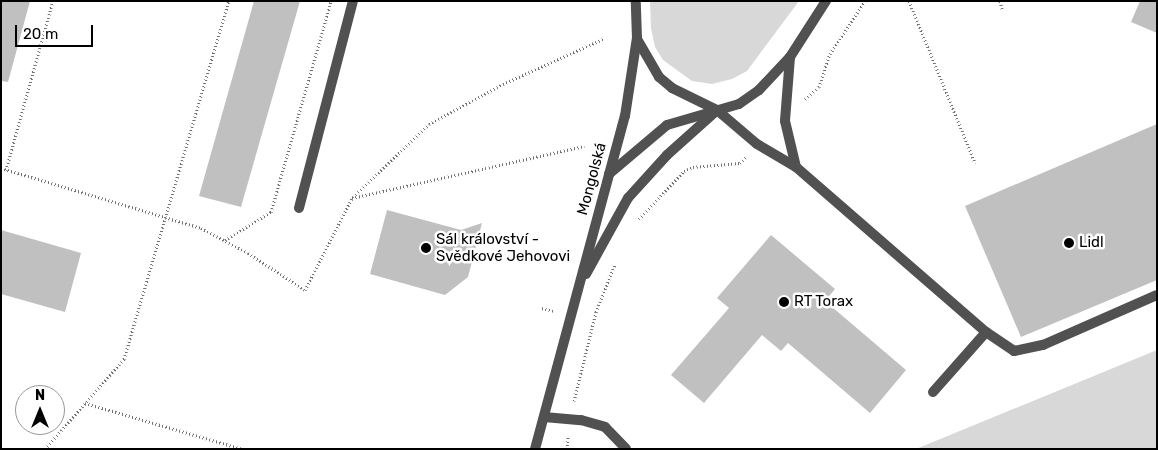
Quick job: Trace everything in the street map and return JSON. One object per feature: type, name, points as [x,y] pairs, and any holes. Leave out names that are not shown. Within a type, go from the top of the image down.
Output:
[{"type":"street","points":[[299,208],[353,1]]},
{"type":"street","name":"Mongolská","points":[[535,449],[624,116],[637,38],[636,1]]},
{"type":"street","points":[[608,174],[667,125],[740,104],[759,90],[790,57],[826,1]]},
{"type":"street","points":[[637,38],[659,77],[672,88],[717,110],[758,144],[796,167],[986,332],[1014,352],[1043,345],[1157,295]]},
{"type":"street","points":[[790,57],[785,121],[796,167]]},
{"type":"street","points":[[577,293],[628,198],[667,155],[717,110]]},
{"type":"street","points":[[933,392],[986,332]]},
{"type":"street","points":[[544,417],[605,427],[626,449]]},
{"type":"path","points":[[6,170],[53,1]]},
{"type":"path","points":[[45,449],[124,359],[229,1]]},
{"type":"path","points":[[225,240],[271,212],[330,1]]},
{"type":"path","points":[[785,121],[798,113],[798,107],[819,87],[830,54],[865,1]]},
{"type":"path","points":[[910,1],[975,163]]},
{"type":"path","points":[[1000,1],[1002,10]]},
{"type":"path","points":[[352,198],[429,124],[503,84],[603,39]]},
{"type":"path","points":[[637,221],[684,171],[693,167],[740,163],[758,144]]},
{"type":"path","points":[[567,449],[570,420],[596,312],[618,256]]},
{"type":"path","points":[[85,403],[242,449]]},
{"type":"shaded area","points":[[650,1],[799,1],[747,71],[732,79],[712,84],[692,81],[663,60],[655,47],[651,28]]},
{"type":"shaded area","points":[[1157,350],[1157,449],[916,449]]},
{"type":"building","points":[[1,1],[30,1],[8,82],[1,81]]},
{"type":"building","points":[[254,1],[300,1],[241,207],[199,196]]},
{"type":"building","points":[[1140,1],[1157,1],[1157,33],[1131,22]]},
{"type":"building","name":"Lidl","points":[[1157,124],[1157,280],[1021,337],[965,206]]},
{"type":"building","name":"Sál království - Svědkové Jehovovi","points":[[387,210],[461,230],[482,223],[468,277],[445,295],[370,274]]},
{"type":"building","points":[[1,230],[81,253],[65,312],[1,294]]},
{"type":"building","points":[[771,235],[835,289],[825,301],[906,370],[870,413],[788,343],[781,351],[762,335],[704,403],[671,375],[729,308],[717,298]]},
{"type":"place","name":"Lidl","points":[[1069,243]]},
{"type":"place","name":"Sál království - Svědkové Jehovovi","points":[[426,248]]},
{"type":"place","name":"RT Torax","points":[[784,302]]}]
